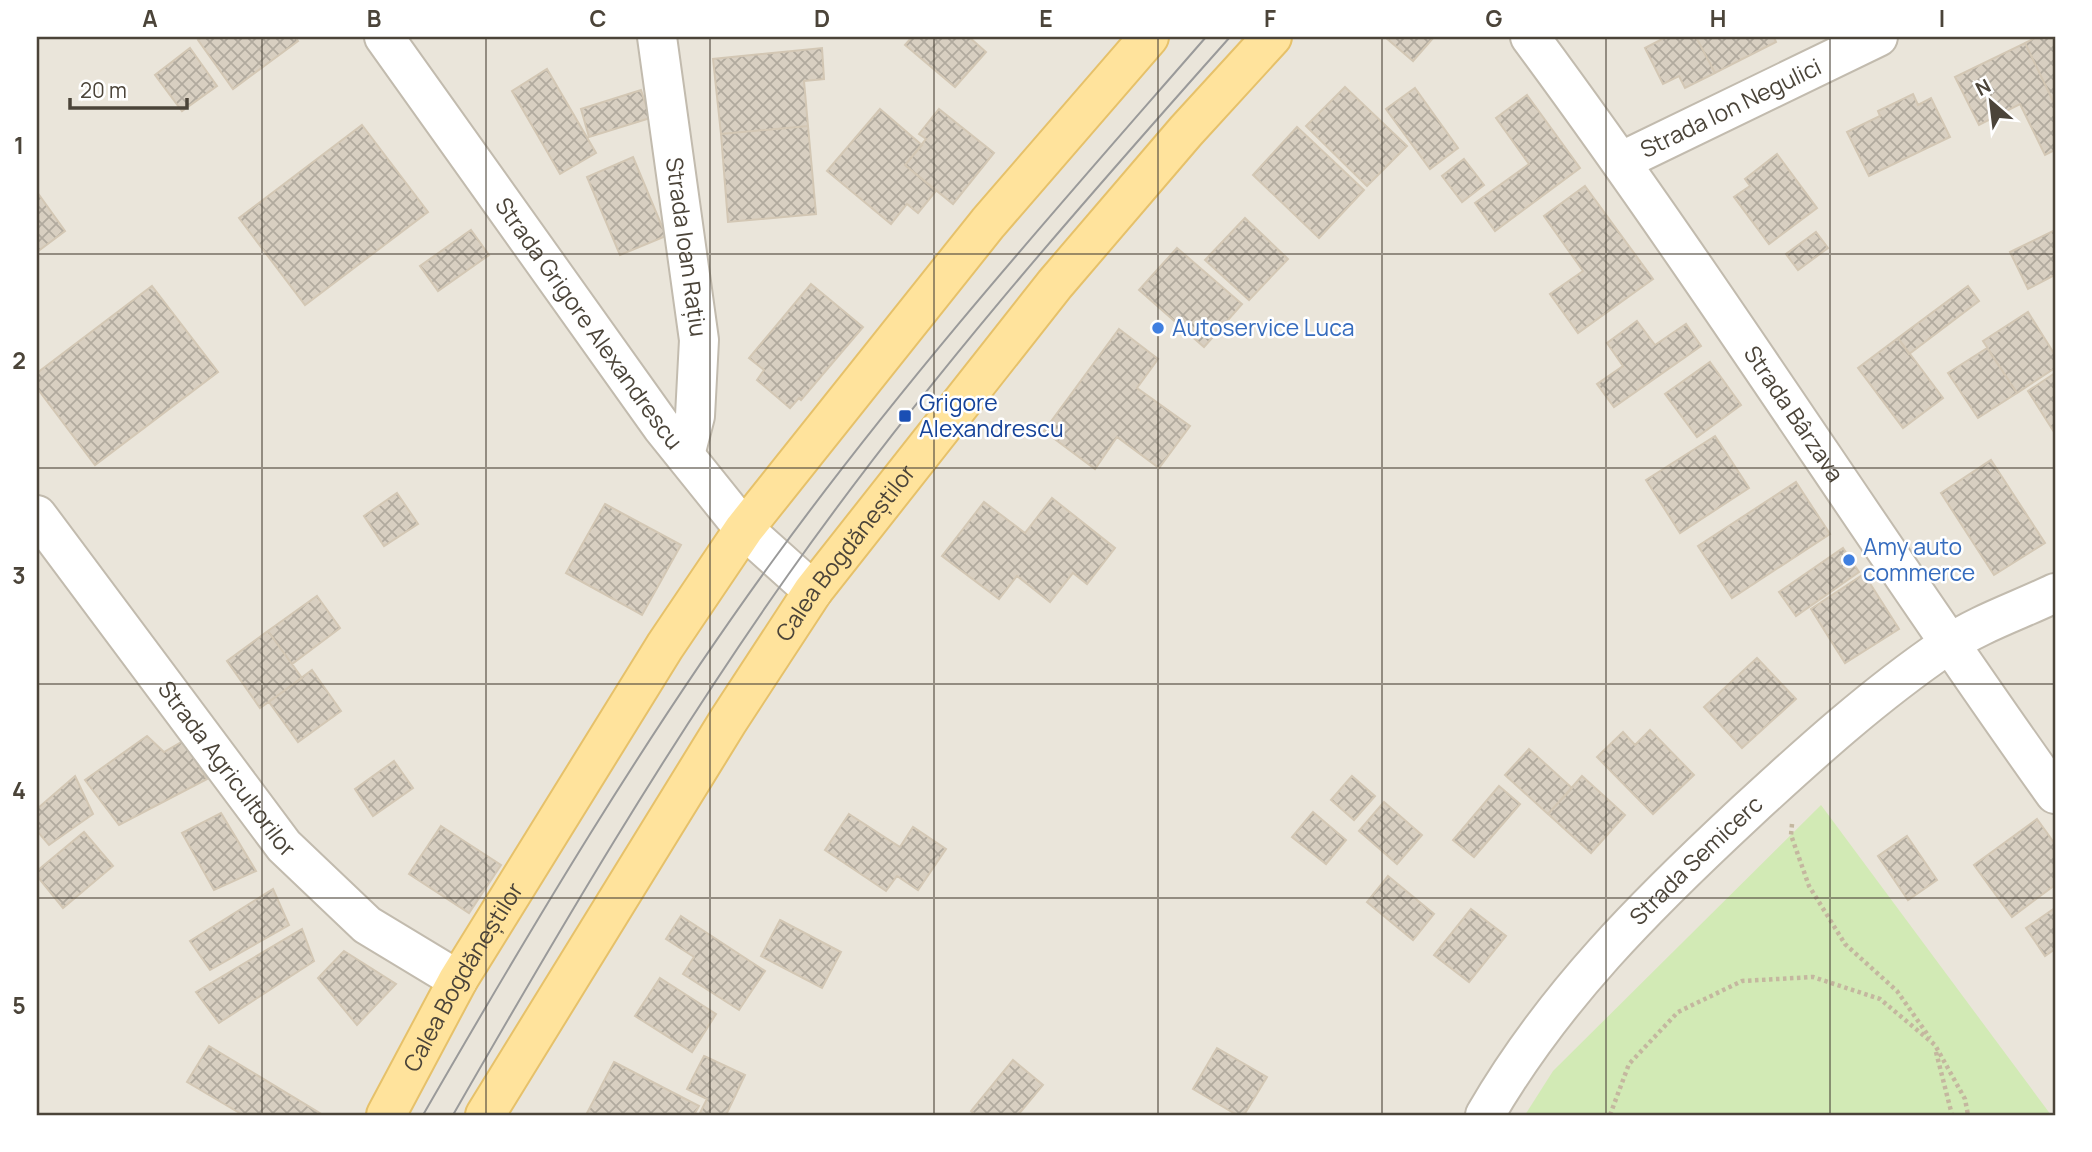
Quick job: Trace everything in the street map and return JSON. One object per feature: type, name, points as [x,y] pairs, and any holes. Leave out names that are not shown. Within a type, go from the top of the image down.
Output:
[{"type":"main road","name":"Calea Bogdăneștilor","points":[[386,1115],[458,980],[665,646],[744,529],[988,223],[1149,37]]},
{"type":"main road","name":"Calea Bogdăneștilor","points":[[485,1115],[729,721],[813,591],[1055,284],[1186,131],[1272,37]]},
{"type":"street","name":"Strada Grigore Alexandrescu","points":[[384,37],[685,456],[744,529],[813,591]]},
{"type":"street","name":"Strada Ioan Rațiu","points":[[657,37],[699,340],[695,416],[685,456]]},
{"type":"street","name":"Strada Bârzava","points":[[1530,37],[1622,162],[1948,644],[2055,794]]},
{"type":"street","name":"Strada Ion Negulici","points":[[1622,162],[1878,37]]},
{"type":"street","name":"Strada Agricultorilor","points":[[37,515],[284,846],[367,925],[458,980]]},
{"type":"street","name":"Strada Semicerc","points":[[1485,1115],[1505,1081],[1572,987],[1673,880],[1838,727],[1948,644],[2055,593]]},
{"type":"path","points":[[1793,769],[1791,835],[1809,886],[1844,944],[1898,992],[1935,1045],[1965,1099],[1968,1115]]},
{"type":"path","points":[[1610,1115],[1629,1064],[1678,1012],[1742,981],[1813,976],[1880,999],[1935,1045],[1952,1115]]},
{"type":"shaded area","points":[[37,37],[2055,37],[2055,1115],[37,1115]]},
{"type":"green space","points":[[1821,805],[2051,1115],[1525,1115],[1553,1071]]},
{"type":"building","points":[[202,37],[295,37],[298,41],[233,89],[198,40]]},
{"type":"building","points":[[912,37],[969,37],[986,52],[955,87],[905,45]]},
{"type":"building","points":[[1385,37],[1434,37],[1413,61]]},
{"type":"building","points":[[1666,37],[1696,37],[1715,73],[1685,88],[1679,76],[1663,84],[1645,48]]},
{"type":"building","points":[[1696,37],[1774,37],[1776,42],[1715,73]]},
{"type":"building","points":[[2037,37],[2055,37],[2055,105],[2025,43]]},
{"type":"building","points":[[2025,43],[2055,105],[2055,150],[2045,155],[2020,104],[1979,125],[1955,77]]},
{"type":"building","points":[[190,48],[217,86],[182,111],[155,75]]},
{"type":"building","points":[[822,48],[824,79],[804,81],[808,126],[721,134],[713,59]]},
{"type":"building","points":[[547,69],[596,153],[560,174],[512,91]]},
{"type":"building","points":[[1345,87],[1407,146],[1367,186],[1306,126]]},
{"type":"building","points":[[1415,88],[1458,148],[1430,169],[1386,109]]},
{"type":"building","points":[[641,90],[650,118],[589,137],[581,109]]},
{"type":"building","points":[[1913,94],[1918,105],[1931,98],[1950,137],[1869,176],[1847,132],[1880,116],[1878,111]]},
{"type":"building","points":[[1527,95],[1580,168],[1495,231],[1475,203],[1529,164],[1496,118]]},
{"type":"building","points":[[880,109],[922,145],[905,165],[936,191],[918,213],[907,204],[891,224],[827,171]]},
{"type":"building","points":[[939,109],[994,153],[953,204],[905,165],[926,139],[919,134]]},
{"type":"building","points":[[362,125],[428,212],[305,305],[239,218]]},
{"type":"building","points":[[808,126],[816,214],[728,222],[721,134]]},
{"type":"building","points":[[1297,127],[1364,190],[1319,238],[1253,175]]},
{"type":"building","points":[[1777,154],[1817,208],[1769,244],[1734,197],[1750,186],[1745,179]]},
{"type":"building","points":[[633,157],[666,236],[620,255],[587,177]]},
{"type":"building","points":[[1464,159],[1484,185],[1462,202],[1442,176]]},
{"type":"building","points":[[1585,186],[1653,279],[1578,333],[1550,294],[1583,271],[1544,216]]},
{"type":"building","points":[[37,192],[65,231],[37,252]]},
{"type":"building","points":[[1245,218],[1288,259],[1249,300],[1205,260]]},
{"type":"building","points":[[471,230],[489,255],[438,291],[420,266]]},
{"type":"building","points":[[2055,230],[2055,275],[2028,289],[2010,252]]},
{"type":"building","points":[[1816,232],[1828,248],[1798,270],[1786,254]]},
{"type":"building","points":[[1177,248],[1242,304],[1204,347],[1139,290]]},
{"type":"building","points":[[811,284],[863,327],[801,400],[799,398],[790,408],[757,380],[764,370],[749,358]]},
{"type":"building","points":[[152,286],[218,372],[95,465],[37,388],[37,373]]},
{"type":"building","points":[[1968,286],[1979,301],[1909,354],[1898,338]]},
{"type":"building","points":[[2028,312],[2055,355],[2055,368],[2017,393],[1983,341]]},
{"type":"building","points":[[1637,321],[1655,345],[1686,324],[1701,346],[1614,407],[1597,384],[1623,366],[1607,343]]},
{"type":"building","points":[[1119,329],[1158,359],[1137,388],[1190,426],[1159,468],[1117,437],[1095,469],[1044,431]]},
{"type":"building","points":[[1898,338],[1943,398],[1903,428],[1858,368]]},
{"type":"building","points":[[1987,348],[2017,393],[1978,418],[1948,373]]},
{"type":"building","points":[[1710,362],[1741,405],[1697,437],[1665,394]]},
{"type":"building","points":[[2055,373],[2055,431],[2054,432],[2028,391]]},
{"type":"building","points":[[1715,436],[1749,488],[1680,533],[1646,480]]},
{"type":"building","points":[[1991,460],[2045,543],[1994,575],[1941,493]]},
{"type":"building","points":[[1796,482],[1830,534],[1732,598],[1698,546]]},
{"type":"building","points":[[397,493],[418,524],[384,546],[364,516]]},
{"type":"building","points":[[1052,498],[1115,548],[1087,584],[1073,573],[1050,602],[1017,576],[999,599],[942,556],[984,502],[1025,533]]},
{"type":"building","points":[[605,504],[681,545],[642,615],[566,573]]},
{"type":"building","points":[[1843,548],[1859,572],[1796,616],[1779,592]]},
{"type":"building","points":[[1864,574],[1899,629],[1845,663],[1811,609]]},
{"type":"building","points":[[317,596],[340,628],[292,664],[268,631]]},
{"type":"building","points":[[268,631],[302,678],[260,708],[227,661]]},
{"type":"building","points":[[1757,658],[1796,699],[1742,748],[1704,707]]},
{"type":"building","points":[[312,670],[341,711],[298,742],[269,702]]},
{"type":"building","points":[[1650,730],[1694,775],[1653,814],[1597,757],[1623,732],[1635,745]]},
{"type":"building","points":[[147,736],[164,752],[183,741],[207,779],[119,825],[85,780]]},
{"type":"building","points":[[1529,749],[1572,788],[1548,814],[1505,775]]},
{"type":"building","points":[[394,761],[413,788],[373,816],[355,789]]},
{"type":"building","points":[[75,776],[93,814],[49,845],[37,831],[37,809]]},
{"type":"building","points":[[1352,776],[1375,796],[1354,820],[1331,800]]},
{"type":"building","points":[[1582,776],[1625,815],[1591,853],[1548,814]]},
{"type":"building","points":[[1499,786],[1520,804],[1474,857],[1453,840]]},
{"type":"building","points":[[1384,802],[1422,835],[1397,864],[1359,831]]},
{"type":"building","points":[[1313,812],[1346,840],[1326,864],[1292,837]]},
{"type":"building","points":[[221,813],[256,871],[214,890],[182,833]]},
{"type":"building","points":[[849,814],[900,847],[913,827],[946,849],[918,890],[897,876],[886,891],[825,850]]},
{"type":"building","points":[[2037,819],[2055,844],[2055,885],[2012,917],[1974,865]]},
{"type":"building","points":[[441,826],[501,865],[469,913],[409,874]]},
{"type":"building","points":[[84,832],[113,866],[63,908],[37,876],[37,871]]},
{"type":"building","points":[[1907,836],[1937,880],[1908,900],[1878,856]]},
{"type":"building","points":[[1388,876],[1434,914],[1413,940],[1367,902]]},
{"type":"building","points":[[273,889],[289,925],[210,970],[190,941]]},
{"type":"building","points":[[2055,908],[2055,949],[2045,956],[2026,928]]},
{"type":"building","points":[[1471,909],[1506,936],[1469,982],[1434,955]]},
{"type":"building","points":[[681,916],[765,971],[739,1010],[683,974],[694,957],[666,939]]},
{"type":"building","points":[[780,920],[841,952],[822,988],[761,956]]},
{"type":"building","points":[[302,929],[314,961],[219,1023],[196,992]]},
{"type":"building","points":[[344,951],[396,984],[357,1025],[318,978]]},
{"type":"building","points":[[660,978],[716,1014],[692,1052],[635,1016]]},
{"type":"building","points":[[209,1046],[323,1115],[243,1115],[187,1082]]},
{"type":"building","points":[[1217,1048],[1267,1077],[1244,1115],[1237,1115],[1193,1089]]},
{"type":"building","points":[[704,1056],[745,1075],[726,1115],[699,1115],[707,1099],[687,1089]]},
{"type":"building","points":[[1013,1060],[1043,1085],[1018,1115],[976,1115],[971,1111]]},
{"type":"building","points":[[614,1062],[699,1106],[694,1115],[586,1115]]},
{"type":"tram line","points":[[423,1115],[591,832],[680,694],[774,559],[930,358],[1206,37]]},
{"type":"tram line","points":[[453,1115],[532,978],[656,774],[743,640],[839,504],[946,367],[1058,233],[1230,37]]},
{"type":"place","name":"Autoservice Luca","points":[[1158,328]]},
{"type":"place","name":"Grigore Alexandrescu","points":[[905,416]]},
{"type":"place","name":"Amy auto commerce","points":[[1849,560]]}]
